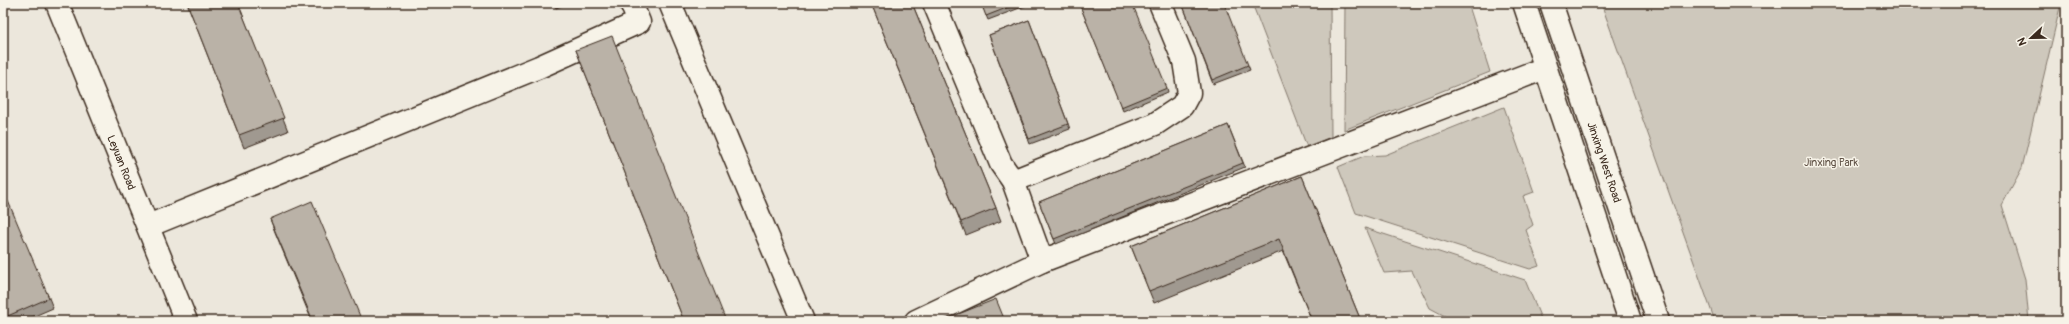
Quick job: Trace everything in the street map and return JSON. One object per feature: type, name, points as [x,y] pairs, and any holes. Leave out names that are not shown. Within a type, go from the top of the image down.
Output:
[{"type":"street","name":"Leyuan Road","points":[[57,3],[186,321]]},
{"type":"street","points":[[148,226],[539,67],[639,22],[632,3]]},
{"type":"street","points":[[670,3],[803,321]]},
{"type":"street","points":[[934,3],[1001,164],[1013,181],[1042,261]]},
{"type":"street","points":[[1013,181],[1154,124],[1182,106],[1189,93],[1184,61],[1160,3]]},
{"type":"street","points":[[1524,3],[1630,321]]},
{"type":"street","name":"Jinxing West Road","points":[[1551,3],[1658,321]]},
{"type":"street","points":[[916,321],[1042,261],[1545,68]]},
{"type":"green space","points":[[1252,3],[1330,3],[1331,137],[1307,147]]},
{"type":"green space","points":[[1345,3],[1468,3],[1490,72],[1344,130]]},
{"type":"green space","name":"Jinxing Park","points":[[1601,3],[2061,3],[2022,168],[2002,205],[2025,279],[2029,321],[1715,321]]},
{"type":"green space","points":[[1504,107],[1534,192],[1523,196],[1533,225],[1526,230],[1539,266],[1530,269],[1356,213],[1338,167],[1364,156],[1385,155]]},
{"type":"green space","points":[[1365,228],[1525,280],[1542,321],[1447,321],[1445,316],[1430,308],[1412,271],[1384,273]]},
{"type":"building","points":[[187,3],[238,3],[284,118],[239,135]]},
{"type":"building","points":[[871,3],[912,3],[996,208],[961,222]]},
{"type":"building","points":[[981,3],[1019,3],[986,16]]},
{"type":"building","points":[[1079,3],[1132,3],[1167,88],[1121,107]]},
{"type":"building","points":[[1182,3],[1224,3],[1248,65],[1212,80]]},
{"type":"building","points":[[1029,20],[1068,124],[1029,139],[989,35]]},
{"type":"building","points":[[612,36],[726,321],[684,321],[576,50]]},
{"type":"building","points":[[1228,125],[1243,163],[1054,239],[1039,202]]},
{"type":"building","points":[[1302,176],[1361,321],[1312,321],[1279,239],[1149,291],[1131,246]]},
{"type":"building","points":[[8,201],[49,298],[3,318],[3,203]]},
{"type":"building","points":[[312,201],[362,321],[313,321],[270,219]]},
{"type":"building","points":[[996,299],[1005,321],[941,321]]}]
